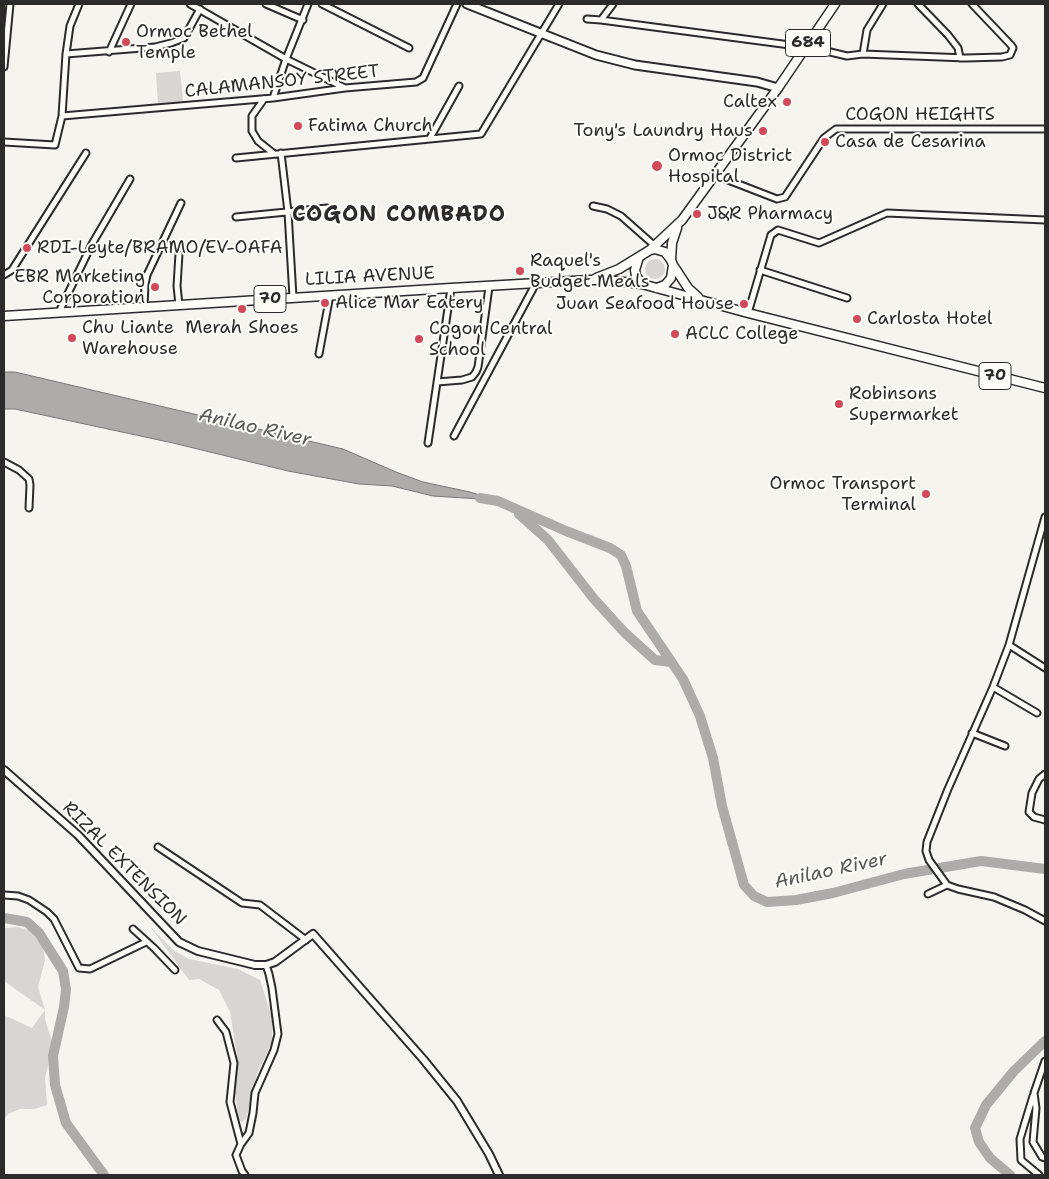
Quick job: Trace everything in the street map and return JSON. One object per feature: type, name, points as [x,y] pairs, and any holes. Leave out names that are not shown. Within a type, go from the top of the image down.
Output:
[{"type":"highway","name":"684","points":[[672,262],[673,238],[682,220],[778,88],[835,4]]},
{"type":"highway","name":"684","points":[[652,248],[682,220]]},
{"type":"highway","name":"70","points":[[589,280],[619,269],[652,248]]},
{"type":"highway","points":[[652,248],[665,252],[672,262],[672,278],[666,285],[657,288]]},
{"type":"highway","points":[[640,256],[635,270],[636,276],[642,284]]},
{"type":"highway","name":"70","points":[[672,262],[688,288],[702,300]]},
{"type":"highway","name":"LILIA AVENUE","points":[[4,316],[589,280]]},
{"type":"highway","name":"70","points":[[589,280],[642,284],[748,313],[1045,388]]},
{"type":"main road","points":[[466,4],[596,55],[634,65],[757,82],[778,88]]},
{"type":"street","points":[[4,67],[10,4]]},
{"type":"street","points":[[4,142],[56,145],[62,116],[66,54],[70,26],[79,4]]},
{"type":"street","points":[[109,52],[131,4]]},
{"type":"street","points":[[190,4],[286,59],[346,88]]},
{"type":"street","points":[[266,4],[303,20]]},
{"type":"street","points":[[273,98],[308,4]]},
{"type":"street","points":[[322,4],[409,48]]},
{"type":"street","name":"CALAMANSOY STREET","points":[[62,116],[264,99],[346,88],[416,82],[423,78],[457,4]]},
{"type":"street","points":[[236,158],[481,134],[559,4]]},
{"type":"street","points":[[601,20],[613,4]]},
{"type":"street","points":[[863,54],[867,30],[883,4]]},
{"type":"street","points":[[918,4],[948,35],[958,48],[960,58]]},
{"type":"street","points":[[587,19],[807,44],[847,56],[863,54],[960,58],[1010,55],[1012,48],[972,4]]},
{"type":"street","points":[[66,54],[155,47],[184,38],[200,9]]},
{"type":"street","points":[[430,138],[459,86]]},
{"type":"street","points":[[264,99],[252,116],[252,131],[258,141],[273,153]]},
{"type":"street","name":"COGON HEIGHTS","points":[[715,175],[777,199],[785,197],[824,138],[836,129],[1045,129]]},
{"type":"street","points":[[4,276],[12,270],[86,153]]},
{"type":"street","points":[[281,153],[288,212],[294,297]]},
{"type":"street","points":[[59,312],[92,244],[130,179]]},
{"type":"street","points":[[144,307],[147,275],[181,203]]},
{"type":"street","points":[[593,206],[607,209],[621,216],[652,248]]},
{"type":"street","points":[[236,217],[328,208]]},
{"type":"street","points":[[748,313],[771,235],[778,230],[818,243],[887,213],[1045,220]]},
{"type":"street","points":[[179,254],[179,304]]},
{"type":"street","points":[[760,270],[847,298]]},
{"type":"street","points":[[454,436],[536,283]]},
{"type":"street","points":[[437,382],[462,380],[472,377],[476,372],[489,287]]},
{"type":"street","points":[[428,443],[451,288]]},
{"type":"street","points":[[318,354],[330,295]]},
{"type":"street","points":[[4,462],[19,470],[29,479],[29,508]]},
{"type":"street","points":[[1045,517],[1009,645],[993,688],[972,732],[939,811],[926,850],[929,860],[947,884],[958,889],[994,897],[1045,921]]},
{"type":"street","points":[[1009,645],[1045,668]]},
{"type":"street","points":[[993,688],[1037,713]]},
{"type":"street","points":[[972,732],[1005,746]]},
{"type":"street","name":"RIZAL EXTENSION","points":[[5,773],[78,835],[179,942],[198,951],[255,965],[266,965]]},
{"type":"street","points":[[1045,774],[1039,780],[1032,793],[1029,812],[1034,817],[1045,820]]},
{"type":"street","points":[[158,848],[242,903],[260,905],[306,940]]},
{"type":"street","points":[[928,894],[947,884]]},
{"type":"street","points":[[4,896],[18,896],[29,900],[47,912],[54,920],[79,968],[90,969],[146,942]]},
{"type":"street","points":[[133,929],[175,970]]},
{"type":"street","points":[[245,1175],[236,1155],[249,1133],[255,1093],[274,1050],[278,1034],[273,995],[266,965],[275,962],[313,934],[423,1059],[457,1101],[489,1154],[499,1175]]},
{"type":"street","points":[[217,1020],[226,1032],[234,1063],[230,1102],[241,1144]]},
{"type":"street","points":[[1039,1175],[1021,1160],[1020,1139],[1045,1061]]},
{"type":"street","points":[[1034,1093],[1036,1108],[1033,1142],[1042,1157],[1045,1158]]},
{"type":"shaded area","points":[[180,71],[183,101],[158,103],[156,73]]},
{"type":"shaded area","points":[[651,259],[659,259],[665,265],[665,273],[659,279],[651,279],[645,273],[645,265]]},
{"type":"shaded area","points":[[4,372],[15,372],[343,449],[423,482],[470,492],[495,500],[433,496],[392,486],[359,484],[288,471],[173,443],[15,409],[4,409]]},
{"type":"shaded area","points":[[149,925],[173,950],[189,959],[238,969],[260,980],[272,1018],[272,1042],[257,1074],[246,1119],[242,1122],[238,1119],[235,1091],[238,1061],[230,1012],[219,990],[199,979],[189,980]]},
{"type":"shaded area","points":[[17,927],[29,930],[43,947],[45,960],[38,987],[45,1010],[4,981],[4,928]]},
{"type":"shaded area","points":[[45,1010],[45,1019],[53,1045],[45,1078],[47,1105],[34,1109],[20,1109],[8,1114],[4,1120],[4,1015],[32,1028]]},
{"type":"waterway","name":"Anilao River","points":[[480,498],[498,501],[610,548],[621,555],[626,566],[637,611],[683,679],[700,716],[713,758],[722,806],[744,885],[754,896],[767,902],[796,900],[833,893],[904,874],[981,861],[1045,869]]},
{"type":"waterway","name":"Anilao River","points":[[519,514],[548,540],[594,599],[625,633],[655,660],[671,662]]},
{"type":"waterway","points":[[4,918],[27,922],[39,933],[63,971],[66,989],[53,1056],[55,1085],[66,1123],[104,1175]]},
{"type":"waterway","points":[[1010,1175],[990,1158],[979,1142],[975,1128],[986,1105],[1014,1071],[1045,1041]]},
{"type":"place","name":"Ormoc Bethel Temple","points":[[126,42]]},
{"type":"place","name":"Caltex","points":[[787,102]]},
{"type":"place","name":"Fatima Church","points":[[298,126]]},
{"type":"place","name":"Tony's Laundry Haus","points":[[763,131]]},
{"type":"place","name":"Casa de Cesarina","points":[[825,142]]},
{"type":"place","name":"Ormoc District Hospital","points":[[657,166]]},
{"type":"place","name":"J&R Pharmacy","points":[[697,214]]},
{"type":"place","name":"RDI-Leyte/BRAMO/EV-OAFA","points":[[27,248]]},
{"type":"place","name":"Raquel's Budget Meals","points":[[520,271]]},
{"type":"place","name":"EBR Marketing Corporation","points":[[155,287]]},
{"type":"place","name":"Alice Mar Eatery","points":[[325,303]]},
{"type":"place","name":"Juan Seafood House","points":[[744,304]]},
{"type":"place","name":"Merah Shoes","points":[[242,309]]},
{"type":"place","name":"Carlosta Hotel","points":[[857,319]]},
{"type":"place","name":"ACLC College","points":[[675,334]]},
{"type":"place","name":"Chu Liante Warehouse","points":[[72,338]]},
{"type":"place","name":"Cogon Central School","points":[[419,339]]},
{"type":"place","name":"Robinsons Supermarket","points":[[839,404]]},
{"type":"place","name":"Ormoc Transport Terminal","points":[[926,494]]},
{"type":"district","name":"COGON COMBADO","points":[[399,215]]}]
